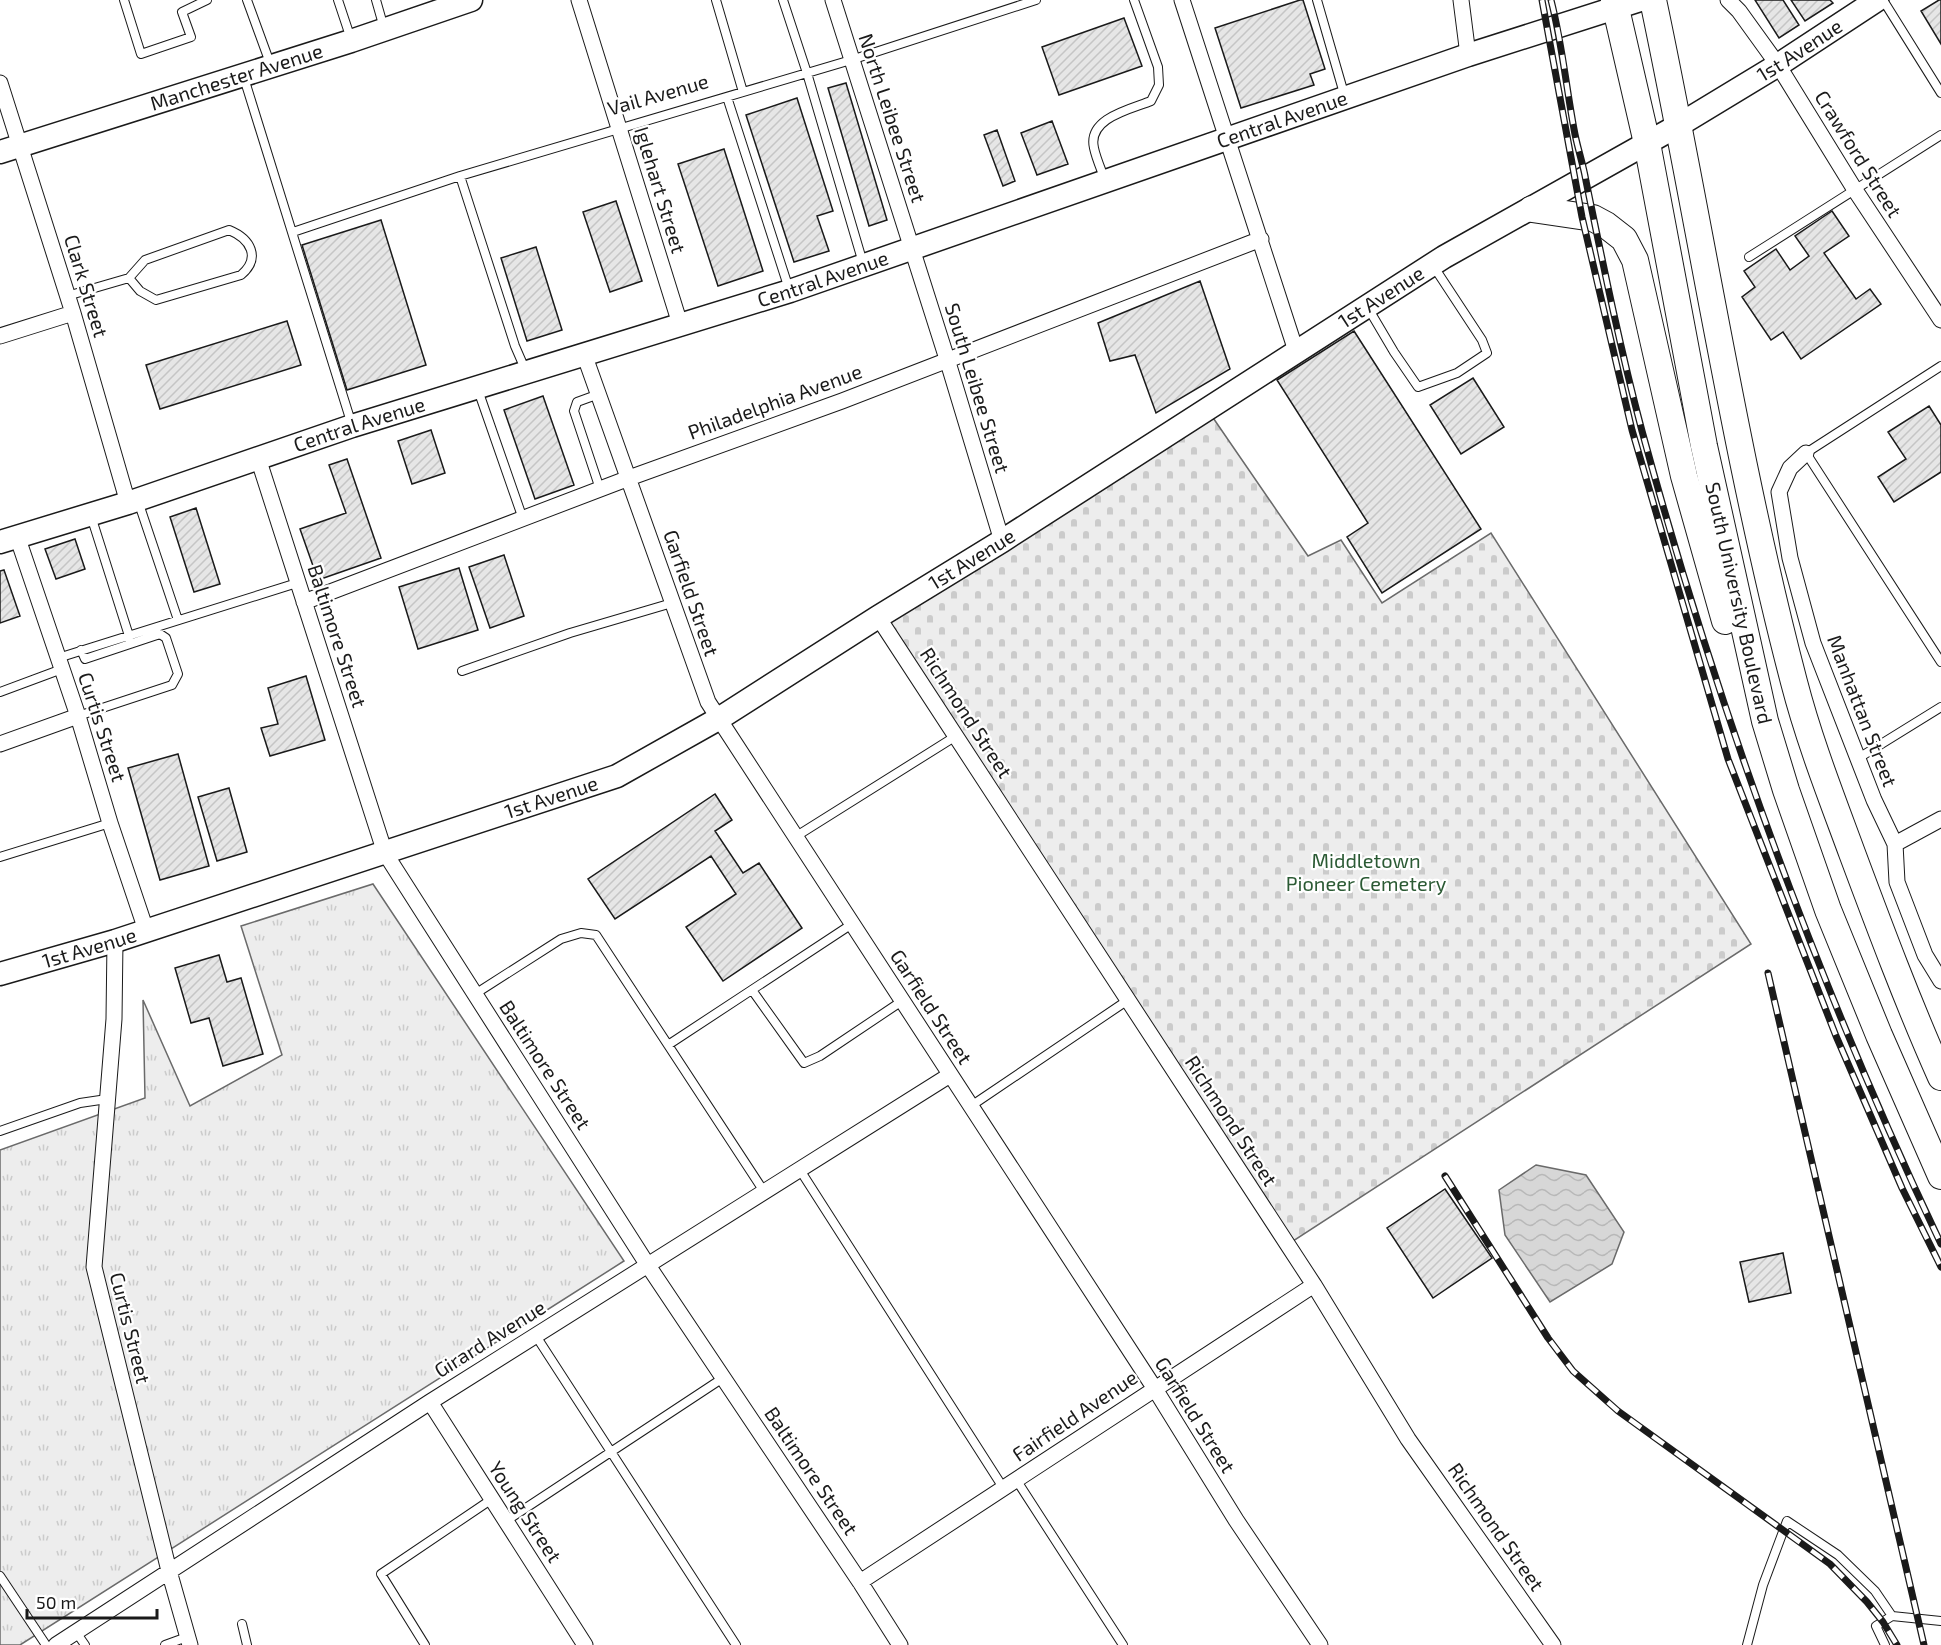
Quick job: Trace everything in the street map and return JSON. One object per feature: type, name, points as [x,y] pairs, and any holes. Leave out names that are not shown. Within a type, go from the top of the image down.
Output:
[{"type":"main road","name":"South University Boulevard","points":[[1653,0],[1679,125],[1743,466],[1794,684],[1820,768],[1855,862],[1905,995],[1941,1077]]},
{"type":"main road","name":"South University Boulevard","points":[[1614,4],[1647,143],[1704,446],[1765,721],[1796,820],[1828,910],[1879,1035],[1940,1169]]},
{"type":"main road","points":[[1532,209],[1593,218],[1624,239],[1635,260],[1684,476],[1744,688],[1765,721]]},
{"type":"street","name":"Iglehart Street","points":[[579,0],[680,324]]},
{"type":"street","name":"North Leibee Street","points":[[833,0],[912,248]]},
{"type":"street","points":[[1182,0],[1296,351]]},
{"type":"street","points":[[1461,0],[1468,55]]},
{"type":"street","name":"Central Avenue","points":[[9,539],[133,501],[352,426],[790,291],[1614,4],[1640,0]]},
{"type":"street","name":"1st Avenue","points":[[0,974],[115,941],[617,776],[720,718],[878,616],[1002,541],[1433,265],[1487,232],[1532,209],[1679,125],[1778,65],[1877,0]]},
{"type":"street","name":"Manchester Avenue","points":[[9,149],[351,41],[464,1]]},
{"type":"street","name":"Crawford Street","points":[[1736,4],[1778,65],[1855,190],[1939,311]]},
{"type":"street","name":"Clark Street","points":[[0,83],[9,149],[67,296],[133,501]]},
{"type":"street","name":"Philadelphia Avenue","points":[[304,602],[629,478],[842,401],[1261,239]]},
{"type":"street","name":"South Leibee Street","points":[[912,248],[1002,541]]},
{"type":"street","points":[[0,336],[73,314]]},
{"type":"street","name":"Garfield Street","points":[[584,354],[708,702],[1155,1389],[1236,1520],[1320,1645]]},
{"type":"street","name":"Manhattan Street","points":[[1806,453],[1790,468],[1779,492],[1790,558],[1813,643],[1874,801],[1895,844],[1897,882],[1925,955],[1941,981]]},
{"type":"street","name":"Baltimore Street","points":[[258,459],[385,853],[647,1264],[900,1645]]},
{"type":"street","name":"Curtis Street","points":[[9,539],[60,664],[146,930]]},
{"type":"street","name":"Richmond Street","points":[[878,616],[1314,1285],[1408,1440],[1553,1645]]},
{"type":"street","points":[[0,744],[78,716]]},
{"type":"street","points":[[1895,844],[1941,819]]},
{"type":"street","name":"Curtis Street","points":[[115,941],[114,1019],[94,1267],[188,1641]]},
{"type":"street","name":"Girard Avenue","points":[[56,1645],[430,1402],[950,1075]]},
{"type":"street","name":"Fairfield Avenue","points":[[860,1582],[1314,1285]]},
{"type":"street","name":"Young Street","points":[[430,1402],[585,1645]]},
{"type":"lane","points":[[124,0],[141,54],[191,37],[182,12],[207,0]]},
{"type":"lane","points":[[247,0],[271,65]]},
{"type":"lane","points":[[338,0],[351,41]]},
{"type":"lane","points":[[376,0],[385,29]]},
{"type":"lane","points":[[716,0],[743,92]]},
{"type":"lane","points":[[783,0],[863,264]]},
{"type":"lane","name":"Vail Avenue","points":[[292,232],[460,176],[851,60],[1036,0]]},
{"type":"lane","points":[[1106,181],[1093,146],[1095,132],[1107,118],[1151,100],[1159,85],[1158,67],[1134,0]]},
{"type":"lane","points":[[1317,0],[1345,98]]},
{"type":"lane","points":[[1883,0],[1941,93]]},
{"type":"lane","points":[[243,74],[352,426]]},
{"type":"lane","points":[[727,97],[790,291]]},
{"type":"lane","points":[[1749,257],[1941,135]]},
{"type":"lane","points":[[460,176],[526,374]]},
{"type":"lane","points":[[67,296],[129,278],[145,260],[229,230],[240,234],[247,241],[253,257],[250,267],[241,275],[156,300],[140,291],[129,278]]},
{"type":"lane","points":[[1367,306],[1418,387],[1457,373],[1487,353],[1482,340],[1433,265]]},
{"type":"lane","points":[[1941,366],[1806,453],[1941,662]]},
{"type":"lane","points":[[477,387],[523,519]]},
{"type":"lane","points":[[599,394],[578,402],[574,411],[600,489]]},
{"type":"lane","points":[[133,501],[178,620]]},
{"type":"lane","points":[[90,514],[131,639]]},
{"type":"lane","points":[[131,639],[178,620],[297,583]]},
{"type":"lane","points":[[462,671],[570,633],[672,603]]},
{"type":"lane","points":[[0,692],[60,664],[81,650],[160,634],[166,638],[178,674],[172,685],[78,716]]},
{"type":"lane","points":[[1857,759],[1941,707]]},
{"type":"lane","points":[[795,837],[956,736]]},
{"type":"lane","points":[[0,857],[110,822]]},
{"type":"lane","points":[[668,1046],[852,924]]},
{"type":"lane","points":[[475,994],[561,939],[581,933],[596,935],[765,1193]]},
{"type":"lane","points":[[752,990],[804,1063],[820,1056],[902,1001]]},
{"type":"lane","points":[[971,1106],[1128,1000]]},
{"type":"lane","points":[[0,1131],[81,1103],[107,1099]]},
{"type":"lane","points":[[800,1170],[1011,1485],[1123,1645]]},
{"type":"lane","points":[[536,1336],[736,1645]]},
{"type":"lane","points":[[506,1521],[723,1378]]},
{"type":"lane","points":[[425,1645],[381,1574],[492,1499]]},
{"type":"lane","points":[[1748,1645],[1763,1585],[1787,1521],[1838,1555],[1875,1591],[1893,1616]]},
{"type":"lane","points":[[0,1576],[46,1645]]},
{"type":"lane","points":[[1885,1645],[1876,1626],[1893,1616],[1941,1621]]},
{"type":"lane","points":[[242,1624],[248,1645]]},
{"type":"lane","points":[[76,1632],[85,1645]]},
{"type":"lane","points":[[165,1645],[188,1641]]},
{"type":"green space","name":"Middletown Pioneer Cemetery","points":[[1207,409],[1308,556],[1341,540],[1382,603],[1491,533],[1751,944],[1287,1245],[878,617]]},
{"type":"green space","points":[[373,884],[624,1261],[20,1645],[0,1645],[0,1150],[145,1098],[143,1000],[190,1106],[282,1055],[241,926]]},
{"type":"water","points":[[1536,1165],[1586,1175],[1624,1232],[1612,1264],[1550,1302],[1505,1235],[1499,1190]]},
{"type":"building","points":[[1303,0],[1325,69],[1310,74],[1314,85],[1241,108],[1215,28]]},
{"type":"building","points":[[1755,0],[1783,0],[1799,25],[1779,38]]},
{"type":"building","points":[[1791,0],[1830,0],[1833,3],[1805,21]]},
{"type":"building","points":[[1941,0],[1941,44],[1921,11]]},
{"type":"building","points":[[1124,18],[1142,66],[1059,95],[1042,47]]},
{"type":"building","points":[[846,83],[887,220],[869,226],[828,88]]},
{"type":"building","points":[[797,98],[833,211],[817,216],[829,251],[794,262],[746,115]]},
{"type":"building","points":[[1052,121],[1068,164],[1037,175],[1021,133]]},
{"type":"building","points":[[997,130],[1015,181],[1003,186],[984,135]]},
{"type":"building","points":[[724,149],[763,271],[718,286],[678,164]]},
{"type":"building","points":[[616,201],[642,281],[610,292],[583,212]]},
{"type":"building","points":[[1832,211],[1849,236],[1824,253],[1856,299],[1870,289],[1881,304],[1801,359],[1783,332],[1771,340],[1742,297],[1755,287],[1744,271],[1776,249],[1790,270],[1809,256],[1795,236]]},
{"type":"building","points":[[381,220],[426,365],[347,390],[302,245]]},
{"type":"building","points":[[536,247],[562,330],[527,341],[501,258]]},
{"type":"building","points":[[1200,281],[1230,369],[1156,413],[1135,355],[1110,361],[1098,323]]},
{"type":"building","points":[[287,321],[301,365],[160,409],[146,365]]},
{"type":"building","points":[[1354,331],[1481,529],[1382,593],[1347,537],[1368,523],[1277,380]]},
{"type":"building","points":[[1473,378],[1504,427],[1461,454],[1430,405]]},
{"type":"building","points":[[543,396],[574,485],[535,499],[504,410]]},
{"type":"building","points":[[1929,406],[1941,425],[1941,472],[1894,502],[1878,477],[1906,459],[1888,432]]},
{"type":"building","points":[[431,430],[445,473],[412,484],[398,441]]},
{"type":"building","points":[[347,459],[381,558],[318,580],[300,529],[346,513],[329,465]]},
{"type":"building","points":[[196,508],[220,584],[194,592],[170,517]]},
{"type":"building","points":[[75,539],[85,569],[56,579],[45,549]]},
{"type":"building","points":[[504,555],[524,616],[490,628],[469,567]]},
{"type":"building","points":[[459,568],[478,630],[418,649],[399,587]]},
{"type":"building","points":[[4,570],[20,616],[0,623],[0,571]]},
{"type":"building","points":[[306,676],[325,740],[270,756],[261,728],[278,724],[268,688]]},
{"type":"building","points":[[178,754],[209,866],[160,880],[128,768]]},
{"type":"building","points":[[229,788],[247,852],[217,861],[198,797]]},
{"type":"building","points":[[715,794],[732,820],[715,831],[743,873],[759,863],[802,928],[723,981],[686,927],[736,894],[711,856],[615,919],[588,879]]},
{"type":"building","points":[[219,955],[227,982],[241,978],[263,1054],[223,1066],[209,1018],[191,1023],[175,968]]},
{"type":"building","points":[[1445,1189],[1492,1258],[1433,1298],[1387,1228]]},
{"type":"building","points":[[1783,1253],[1791,1293],[1749,1302],[1740,1262]]},
{"type":"railway","points":[[1542,0],[1582,217],[1632,430],[1728,759],[1836,1036],[1902,1188],[1941,1267]]},
{"type":"railway","points":[[1551,0],[1575,136],[1626,369],[1703,639],[1737,742],[1812,946],[1896,1146],[1941,1244]]},
{"type":"railway","points":[[1768,973],[1924,1645]]},
{"type":"railway","points":[[1445,1176],[1548,1338],[1573,1371],[1618,1411],[1830,1564],[1867,1602],[1897,1645]]}]
